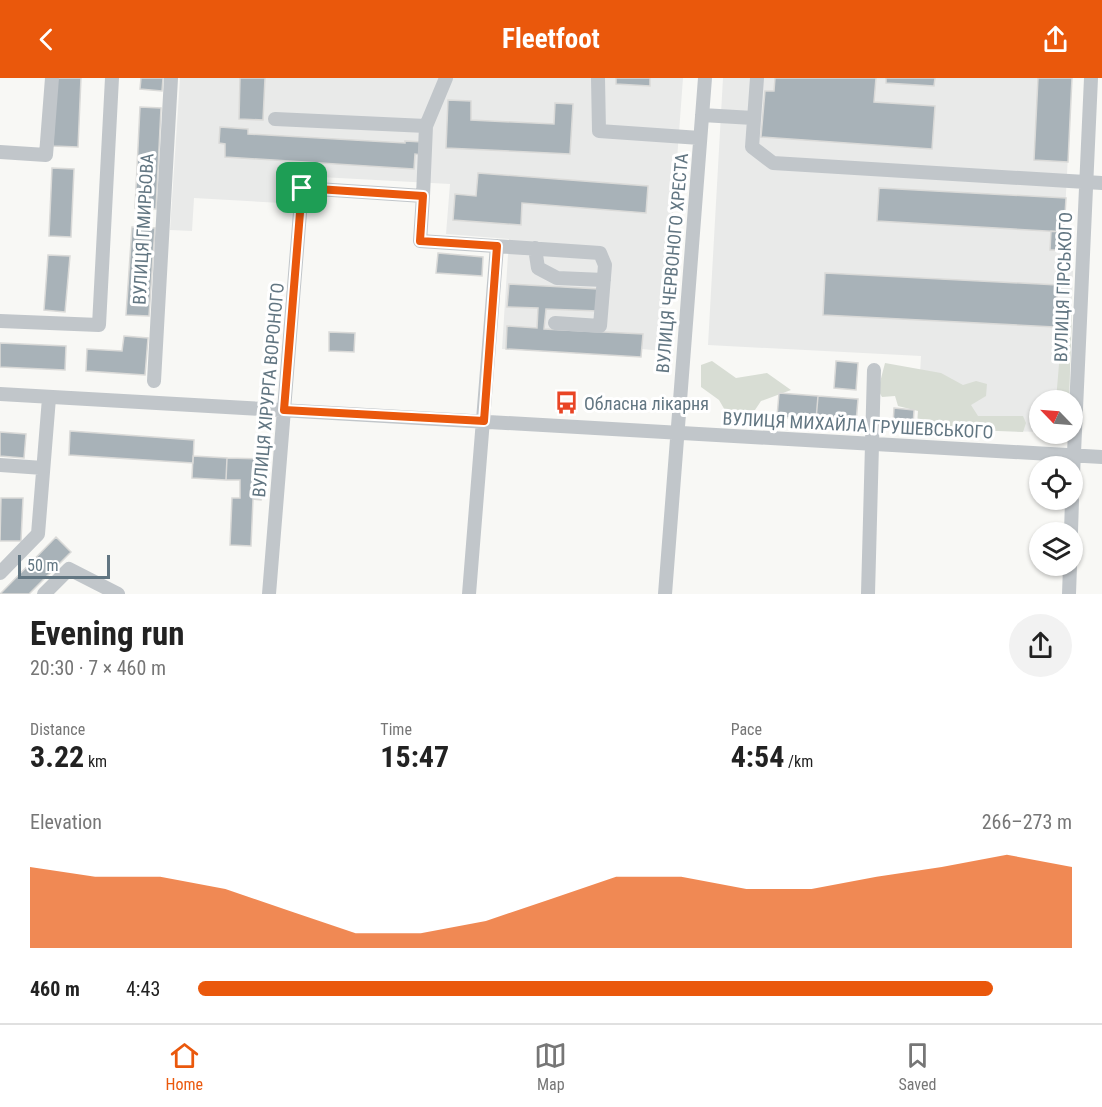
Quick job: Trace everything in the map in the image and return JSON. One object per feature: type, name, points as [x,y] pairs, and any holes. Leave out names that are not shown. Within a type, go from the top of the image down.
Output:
[{"type":"street","points":[[0,152],[46,154],[52,78]]},
{"type":"street","points":[[0,321],[99,325],[112,78]]},
{"type":"street","name":"ВУЛИЦЯ ГМИРЬОВА","points":[[154,381],[171,78]]},
{"type":"street","points":[[446,78],[426,126],[420,241],[600,253],[605,265],[600,326],[555,323]]},
{"type":"street","points":[[598,78],[599,131],[700,138]]},
{"type":"street","name":"ВУЛИЦЯ ЧЕРВОНОГО ХРЕСТА","points":[[665,594],[675,433],[705,78]]},
{"type":"street","points":[[757,78],[752,147],[773,164],[1102,183]]},
{"type":"street","name":"ВУЛИЦЯ ГІРСЬКОГО","points":[[1074,456],[1084,182],[1096,104],[1091,78]]},
{"type":"street","points":[[702,115],[753,118]]},
{"type":"street","points":[[275,119],[426,126]]},
{"type":"street","name":"ВУЛИЦЯ ХІРУРГА ВОРОНОГО","points":[[269,594],[302,188],[423,196]]},
{"type":"street","points":[[469,594],[497,246]]},
{"type":"street","points":[[535,248],[538,268],[549,277],[604,280]]},
{"type":"street","points":[[868,594],[874,444],[874,370]]},
{"type":"street","name":"ВУЛИЦЯ МИХАЙЛА ГРУШЕВСЬКОГО","points":[[0,394],[1074,456]]},
{"type":"street","points":[[0,573],[38,534],[49,398]]},
{"type":"street","name":"ВУЛИЦЯ МИХАЙЛА ГРУШЕВСЬКОГО","points":[[1083,456],[1102,457]]},
{"type":"street","points":[[0,465],[43,468]]},
{"type":"street","points":[[44,594],[69,569],[118,594]]},
{"type":"street","points":[[1069,594],[1070,576]]},
{"type":"shaded area","points":[[180,78],[683,78],[663,351],[642,349],[641,357],[502,349],[509,239],[446,234],[450,184],[283,175],[281,203],[194,198],[192,231],[170,230]]},
{"type":"shaded area","points":[[723,78],[1072,78],[1062,270],[1073,271],[1069,390],[1029,390],[1029,432],[917,428],[921,356],[708,345]]},
{"type":"shaded area","points":[[1072,314],[1069,390],[1057,390],[1063,317]]},
{"type":"shaded area","points":[[712,361],[736,378],[767,373],[791,390],[761,401],[755,410],[742,414],[726,412],[719,400],[701,387],[701,365]]},
{"type":"shaded area","points":[[885,363],[941,373],[963,385],[976,381],[987,384],[986,396],[971,405],[978,416],[1023,416],[1026,423],[1023,432],[917,428],[918,411],[898,406],[895,396],[882,397],[878,390]]},
{"type":"building","points":[[55,78],[81,78],[78,147],[53,146]]},
{"type":"building","points":[[141,78],[163,78],[162,91],[140,89]]},
{"type":"building","points":[[240,78],[265,78],[263,120],[239,119]]},
{"type":"building","points":[[616,78],[650,78],[650,86],[616,84]]},
{"type":"building","points":[[775,78],[876,78],[874,102],[935,106],[932,149],[761,137],[765,91],[774,91]]},
{"type":"building","points":[[886,78],[935,78],[934,86],[886,83]]},
{"type":"building","points":[[1038,78],[1072,78],[1068,162],[1034,160]]},
{"type":"building","points":[[448,100],[471,101],[471,120],[554,124],[555,103],[573,104],[570,154],[446,148]]},
{"type":"building","points":[[140,107],[161,108],[156,209],[135,208]]},
{"type":"building","points":[[220,127],[248,129],[248,134],[405,143],[405,141],[423,142],[422,155],[415,154],[414,169],[225,157],[225,144],[219,143]]},
{"type":"building","points":[[52,168],[74,169],[71,237],[49,236]]},
{"type":"building","points":[[478,173],[648,186],[646,213],[522,203],[521,225],[453,220],[455,194],[476,196]]},
{"type":"building","points":[[879,188],[1066,198],[1064,232],[877,221]]},
{"type":"building","points":[[132,227],[155,228],[149,316],[126,315]]},
{"type":"building","points":[[1051,231],[1064,232],[1063,250],[1050,250]]},
{"type":"building","points":[[438,253],[483,257],[482,276],[436,273]]},
{"type":"building","points":[[48,255],[70,256],[65,312],[44,310]]},
{"type":"building","points":[[825,273],[1058,285],[1055,327],[823,315]]},
{"type":"building","points":[[509,284],[599,289],[598,311],[546,309],[544,329],[643,334],[641,357],[506,349],[507,326],[537,328],[538,308],[507,307]]},
{"type":"building","points":[[329,332],[355,333],[354,352],[329,351]]},
{"type":"building","points":[[124,336],[148,338],[145,375],[86,371],[87,349],[122,351]]},
{"type":"building","points":[[0,343],[66,346],[65,370],[0,367]]},
{"type":"building","points":[[836,361],[858,363],[856,390],[834,388]]},
{"type":"building","points":[[779,393],[818,396],[816,420],[777,417]]},
{"type":"building","points":[[818,396],[858,399],[856,423],[816,420]]},
{"type":"building","points":[[894,408],[914,410],[913,426],[893,425]]},
{"type":"building","points":[[70,431],[194,440],[193,463],[69,455]]},
{"type":"building","points":[[0,432],[26,434],[24,458],[0,456]]},
{"type":"building","points":[[193,456],[227,458],[226,480],[192,478]]},
{"type":"building","points":[[227,458],[263,459],[261,500],[253,499],[251,546],[230,545],[232,498],[240,498],[240,480],[226,480]]},
{"type":"building","points":[[1,498],[23,498],[21,541],[0,541]]},
{"type":"building","points":[[56,537],[71,552],[29,594],[0,594]]},
{"type":"place","name":"Обласна лікарня","points":[[566,403]]},
{"type":"route","points":[[302,188],[423,196],[420,241],[497,246],[484,421],[284,410],[302,188]]}]
